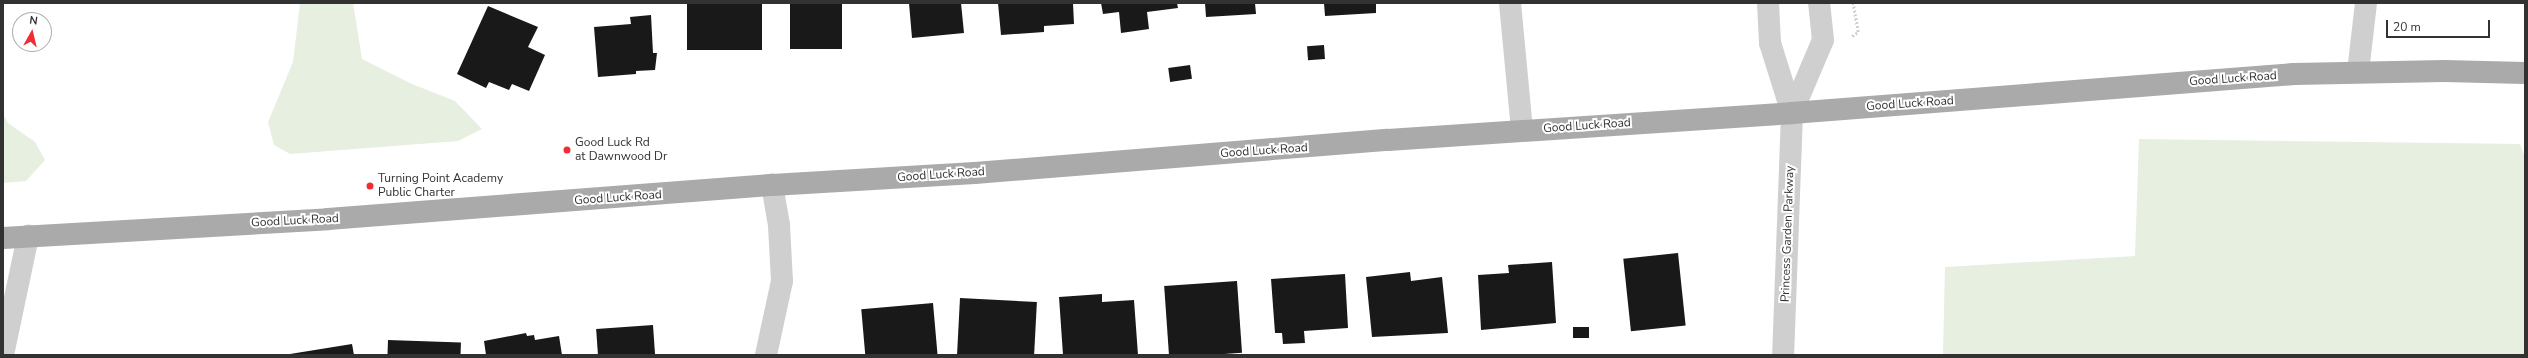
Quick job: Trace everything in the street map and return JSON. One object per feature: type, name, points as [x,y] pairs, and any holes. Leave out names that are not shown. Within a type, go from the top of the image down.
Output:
[{"type":"main road","name":"Good Luck Road","points":[[3,238],[336,218],[772,185],[975,173],[1522,130],[1792,113],[2294,74],[2358,72],[2525,73]]},
{"type":"street","points":[[1510,3],[1522,130]]},
{"type":"street","points":[[1768,3],[1770,43],[1792,113]]},
{"type":"street","points":[[1792,113],[1823,40],[1819,3]]},
{"type":"street","points":[[2358,72],[2366,3]]},
{"type":"street","name":"Princess Garden Parkway","points":[[1784,355],[1792,113]]},
{"type":"street","points":[[766,355],[782,281],[779,224],[772,185]]},
{"type":"street","points":[[3,355],[28,236]]},
{"type":"path","points":[[1853,3],[1858,32]]},
{"type":"green space","points":[[300,3],[353,3],[362,59],[412,84],[455,101],[482,129],[458,141],[290,154],[274,145],[268,122],[293,62]]},
{"type":"green space","points":[[3,114],[8,123],[35,142],[45,160],[26,181],[3,183]]},
{"type":"green space","points":[[2139,139],[2520,144],[2525,158],[2525,355],[1943,355],[1945,267],[2135,256]]},
{"type":"building","points":[[687,3],[762,3],[762,50],[687,50]]},
{"type":"building","points":[[790,3],[842,3],[842,49],[790,49]]},
{"type":"building","points":[[909,3],[961,3],[964,33],[912,38]]},
{"type":"building","points":[[998,3],[1073,3],[1074,24],[1044,26],[1044,32],[1001,35]]},
{"type":"building","points":[[1101,3],[1177,3],[1178,8],[1147,12],[1149,29],[1121,33],[1119,12],[1103,14]]},
{"type":"building","points":[[1205,3],[1255,3],[1256,14],[1206,17]]},
{"type":"building","points":[[1324,3],[1376,3],[1376,13],[1325,16]]},
{"type":"building","points":[[488,6],[538,27],[528,47],[545,55],[529,91],[512,84],[509,90],[489,82],[486,88],[457,74]]},
{"type":"building","points":[[651,15],[653,53],[657,53],[655,70],[636,71],[636,74],[598,77],[594,27],[631,24],[630,17]]},
{"type":"building","points":[[1324,45],[1325,59],[1308,60],[1307,46]]},
{"type":"building","points":[[1190,65],[1192,79],[1170,82],[1168,68]]},
{"type":"building","points":[[1678,253],[1686,326],[1631,331],[1623,259]]},
{"type":"building","points":[[1552,262],[1556,323],[1481,330],[1478,275],[1509,273],[1508,265]]},
{"type":"building","points":[[1410,272],[1411,281],[1442,277],[1448,333],[1372,337],[1366,277]]},
{"type":"building","points":[[1345,274],[1348,328],[1304,331],[1305,343],[1283,344],[1282,333],[1275,333],[1271,279]]},
{"type":"building","points":[[1237,281],[1242,353],[1211,355],[1169,355],[1164,286]]},
{"type":"building","points":[[1102,294],[1102,302],[1134,300],[1138,355],[1063,355],[1059,297]]},
{"type":"building","points":[[960,298],[1037,302],[1034,355],[957,355]]},
{"type":"building","points":[[933,303],[938,355],[865,355],[861,309]]},
{"type":"building","points":[[653,325],[655,355],[598,355],[596,329]]},
{"type":"building","points":[[1573,327],[1589,327],[1589,338],[1573,338]]},
{"type":"building","points":[[526,333],[527,336],[534,335],[535,340],[559,336],[562,355],[486,355],[484,341]]},
{"type":"building","points":[[388,340],[461,343],[461,355],[387,355]]},
{"type":"building","points":[[352,344],[354,355],[290,355],[290,354]]},
{"type":"place","name":"Good Luck Rd at Dawnwood Dr","points":[[567,150]]},
{"type":"place","name":"Turning Point Academy Public Charter","points":[[370,186]]}]
